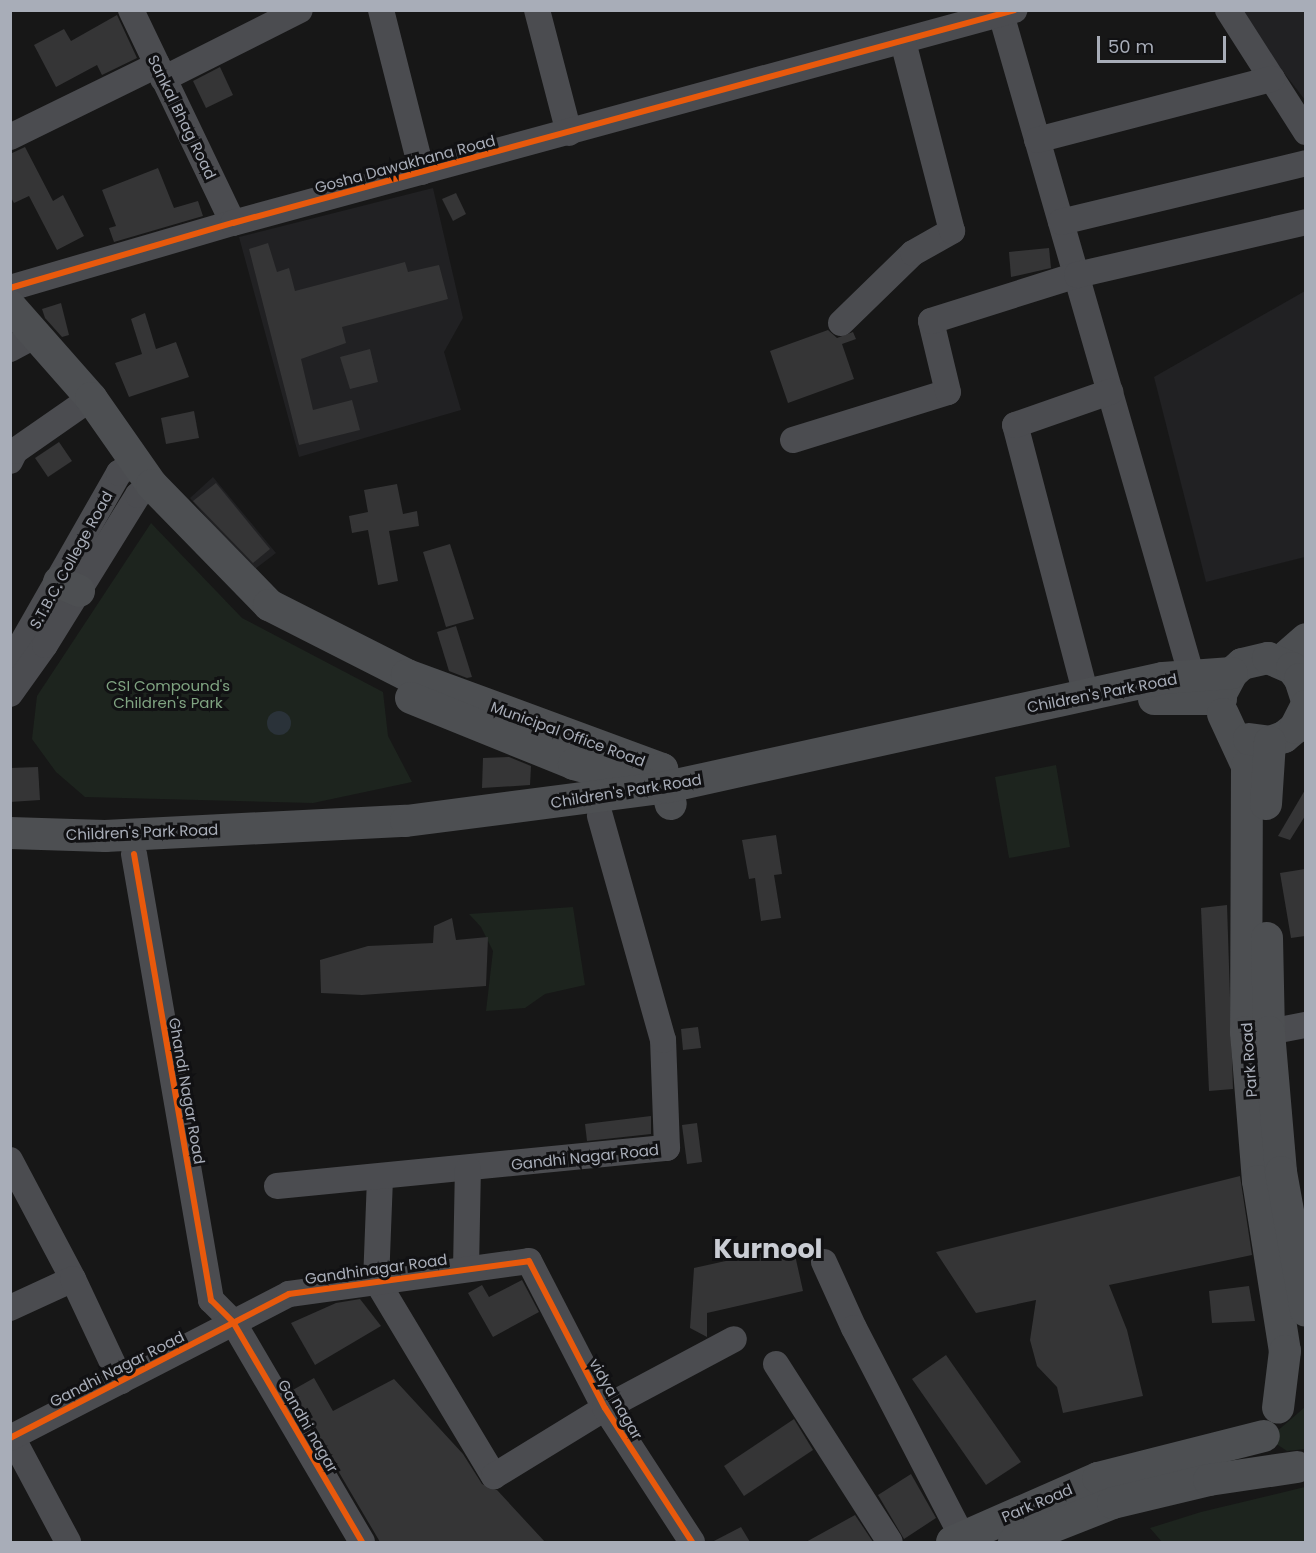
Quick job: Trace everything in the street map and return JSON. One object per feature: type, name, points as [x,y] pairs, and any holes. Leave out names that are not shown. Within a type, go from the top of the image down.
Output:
[{"type":"main road","name":"Municipal Office Road","points":[[10,306],[18,342],[84,404],[136,478],[257,617],[398,693],[574,764],[669,796]]},
{"type":"main road","points":[[1299,684],[1254,659],[1225,695],[1242,736],[1270,742],[1295,728],[1305,639]]},
{"type":"main road","name":"Children's Park Road","points":[[10,853],[135,854],[410,842],[600,816],[669,796],[1163,678],[1192,677],[1225,695]]},
{"type":"main road","name":"Children's Park Road","points":[[10,833],[105,836],[406,821],[669,796],[1165,697],[1225,695]]},
{"type":"main road","name":"Park Road","points":[[957,1539],[1098,1478],[1282,1414],[1285,1351],[1258,1181],[1246,1032],[1247,766],[1225,695]]},
{"type":"main road","name":"Park Road","points":[[1270,742],[1265,825],[1269,1032],[1281,1172],[1303,1271],[1305,1311]]},
{"type":"main road","points":[[1282,1414],[1268,1451],[1301,1465]]},
{"type":"main road","name":"Park Road","points":[[1020,1541],[1113,1503],[1209,1480],[1301,1465]]},
{"type":"street","name":"Sankal Bhag Road","points":[[131,10],[232,223]]},
{"type":"street","points":[[10,136],[300,10]]},
{"type":"street","points":[[381,10],[422,172]]},
{"type":"street","points":[[537,10],[569,133]]},
{"type":"street","points":[[1228,10],[1305,132]]},
{"type":"street","points":[[1008,12],[1037,140],[1192,677]]},
{"type":"street","name":"Gosha Dawakhana Road","points":[[10,288],[232,223],[1008,12]]},
{"type":"street","points":[[841,323],[913,253],[952,231],[903,41]]},
{"type":"street","points":[[1037,140],[1272,79]]},
{"type":"street","points":[[1061,222],[1305,163]]},
{"type":"street","points":[[793,440],[948,392],[931,321],[1077,275],[1305,222]]},
{"type":"street","points":[[1086,695],[1016,425],[1110,392]]},
{"type":"street","points":[[10,461],[15,451],[84,404]]},
{"type":"street","points":[[10,694],[69,587],[136,478]]},
{"type":"street","name":"S.T.B.C. College Road","points":[[10,664],[69,587]]},
{"type":"street","name":"Gandhi Nagar Road","points":[[277,1186],[380,1178],[667,1148],[663,1040],[600,816]]},
{"type":"street","name":"Ghandi Nagar Road","points":[[135,854],[211,1300],[233,1322]]},
{"type":"street","points":[[1269,1032],[1305,1026]]},
{"type":"street","points":[[10,1160],[73,1279],[121,1381]]},
{"type":"street","points":[[466,1269],[468,1169]]},
{"type":"street","points":[[380,1178],[376,1280],[494,1476],[605,1408],[734,1339]]},
{"type":"street","name":"Gandhinagar Road","points":[[233,1322],[289,1294],[376,1280],[529,1261]]},
{"type":"street","name":"vidya nagar","points":[[529,1261],[605,1408],[693,1542]]},
{"type":"street","points":[[824,1262],[957,1539]]},
{"type":"street","points":[[10,1308],[73,1279]]},
{"type":"street","name":"Gandhi Nagar Road","points":[[11,1437],[233,1322]]},
{"type":"street","name":"Gandhi nagar","points":[[233,1322],[362,1542]]},
{"type":"street","points":[[776,1364],[890,1542]]},
{"type":"street","points":[[11,1437],[68,1542]]},
{"type":"shaded area","points":[[1236,11],[1305,11],[1305,100]]},
{"type":"shaded area","points":[[433,188],[463,318],[444,352],[461,410],[299,457],[239,237]]},
{"type":"shaded area","points":[[1305,291],[1305,557],[1206,582],[1154,377]]},
{"type":"shaded area","points":[[213,477],[276,553],[251,572],[190,498]]},
{"type":"shaded area","points":[[279,711],[284,712],[290,718],[290,728],[284,734],[279,735],[274,734],[268,728],[267,723],[268,718],[274,712]]},
{"type":"green space","name":"CSI Compound's Children's Park","points":[[151,523],[242,618],[383,692],[388,736],[412,782],[313,803],[85,797],[56,772],[32,739],[37,696]]},
{"type":"green space","points":[[1056,765],[1070,847],[1009,858],[995,777]]},
{"type":"green space","points":[[573,907],[585,985],[545,994],[525,1008],[486,1011],[493,951],[481,927],[469,914]]},
{"type":"green space","points":[[1305,1407],[1305,1449],[1287,1451],[1275,1443],[1275,1433]]},
{"type":"green space","points":[[1305,1487],[1305,1542],[1162,1542],[1150,1528],[1201,1512]]},
{"type":"building","points":[[117,15],[137,58],[102,75],[97,65],[56,87],[34,45],[64,29],[71,41]]},
{"type":"building","points":[[220,67],[233,95],[206,108],[193,81]]},
{"type":"building","points":[[25,147],[53,201],[63,195],[84,236],[57,250],[29,196],[14,203],[10,196],[10,154]]},
{"type":"building","points":[[158,168],[174,208],[198,201],[203,216],[114,242],[109,228],[116,226],[102,190]]},
{"type":"building","points":[[456,193],[466,214],[453,221],[442,199]]},
{"type":"building","points":[[268,243],[277,272],[289,268],[295,291],[405,262],[408,272],[439,265],[448,299],[342,327],[346,343],[301,359],[313,410],[352,400],[360,430],[299,445],[249,249]]},
{"type":"building","points":[[1049,248],[1051,268],[1011,277],[1009,252]]},
{"type":"building","points":[[61,303],[69,335],[62,337],[45,318],[42,309]]},
{"type":"building","points":[[145,313],[156,349],[176,342],[189,377],[129,397],[115,363],[142,354],[131,319]]},
{"type":"building","points":[[828,330],[837,338],[853,332],[856,339],[842,344],[854,379],[788,403],[770,351]]},
{"type":"building","points":[[370,349],[378,382],[350,389],[340,357]]},
{"type":"building","points":[[194,411],[199,438],[166,444],[161,418]]},
{"type":"building","points":[[59,442],[72,461],[48,477],[35,458]]},
{"type":"building","points":[[216,483],[270,549],[253,563],[193,501]]},
{"type":"building","points":[[397,484],[403,514],[417,511],[419,526],[389,531],[398,581],[378,585],[368,530],[352,533],[349,516],[368,512],[364,490]]},
{"type":"building","points":[[450,544],[474,619],[446,627],[423,552]]},
{"type":"building","points":[[456,626],[472,677],[467,678],[449,671],[437,632]]},
{"type":"building","points":[[509,757],[531,766],[530,785],[482,788],[483,758]]},
{"type":"building","points":[[38,767],[40,800],[10,802],[10,768]]},
{"type":"building","points":[[1305,790],[1305,816],[1290,840],[1278,836]]},
{"type":"building","points":[[776,835],[782,874],[774,875],[781,918],[761,921],[755,878],[749,879],[742,840]]},
{"type":"building","points":[[1305,869],[1305,936],[1291,938],[1280,873]]},
{"type":"building","points":[[1227,905],[1233,1089],[1209,1091],[1201,908]]},
{"type":"building","points":[[452,918],[456,940],[488,937],[486,986],[362,995],[321,993],[320,960],[368,946],[433,943],[434,926]]},
{"type":"building","points":[[698,1027],[701,1048],[683,1050],[681,1029]]},
{"type":"building","points":[[651,1116],[651,1134],[587,1141],[585,1124]]},
{"type":"building","points":[[697,1123],[702,1162],[687,1164],[682,1125]]},
{"type":"building","points":[[1240,1176],[1252,1255],[1109,1285],[1127,1330],[1143,1396],[1063,1413],[1057,1387],[1037,1366],[1030,1340],[1036,1300],[976,1313],[936,1252]]},
{"type":"building","points":[[793,1246],[803,1291],[707,1313],[707,1337],[690,1328],[694,1268]]},
{"type":"building","points":[[522,1280],[539,1312],[493,1337],[468,1293],[482,1285],[489,1297]]},
{"type":"building","points":[[1249,1286],[1255,1321],[1212,1323],[1209,1291]]},
{"type":"building","points":[[360,1299],[381,1326],[315,1365],[291,1323],[336,1303]]},
{"type":"building","points":[[946,1355],[1021,1462],[986,1485],[912,1379]]},
{"type":"building","points":[[314,1378],[333,1411],[394,1379],[463,1454],[482,1484],[497,1490],[545,1542],[380,1542],[291,1391]]},
{"type":"building","points":[[794,1419],[813,1450],[744,1496],[724,1466]]},
{"type":"building","points":[[911,1474],[936,1518],[904,1539],[878,1495]]},
{"type":"building","points":[[855,1515],[873,1542],[806,1542]]},
{"type":"building","points":[[741,1527],[750,1542],[712,1542]]},
{"type":"cycle path","points":[[10,288],[233,223],[1015,10]]},
{"type":"cycle path","points":[[134,854],[211,1300],[233,1322],[362,1542]]},
{"type":"cycle path","points":[[10,1438],[289,1294],[529,1261],[605,1408],[692,1542]]},
{"type":"district","name":"Kurnool","points":[[768,1249]]}]
